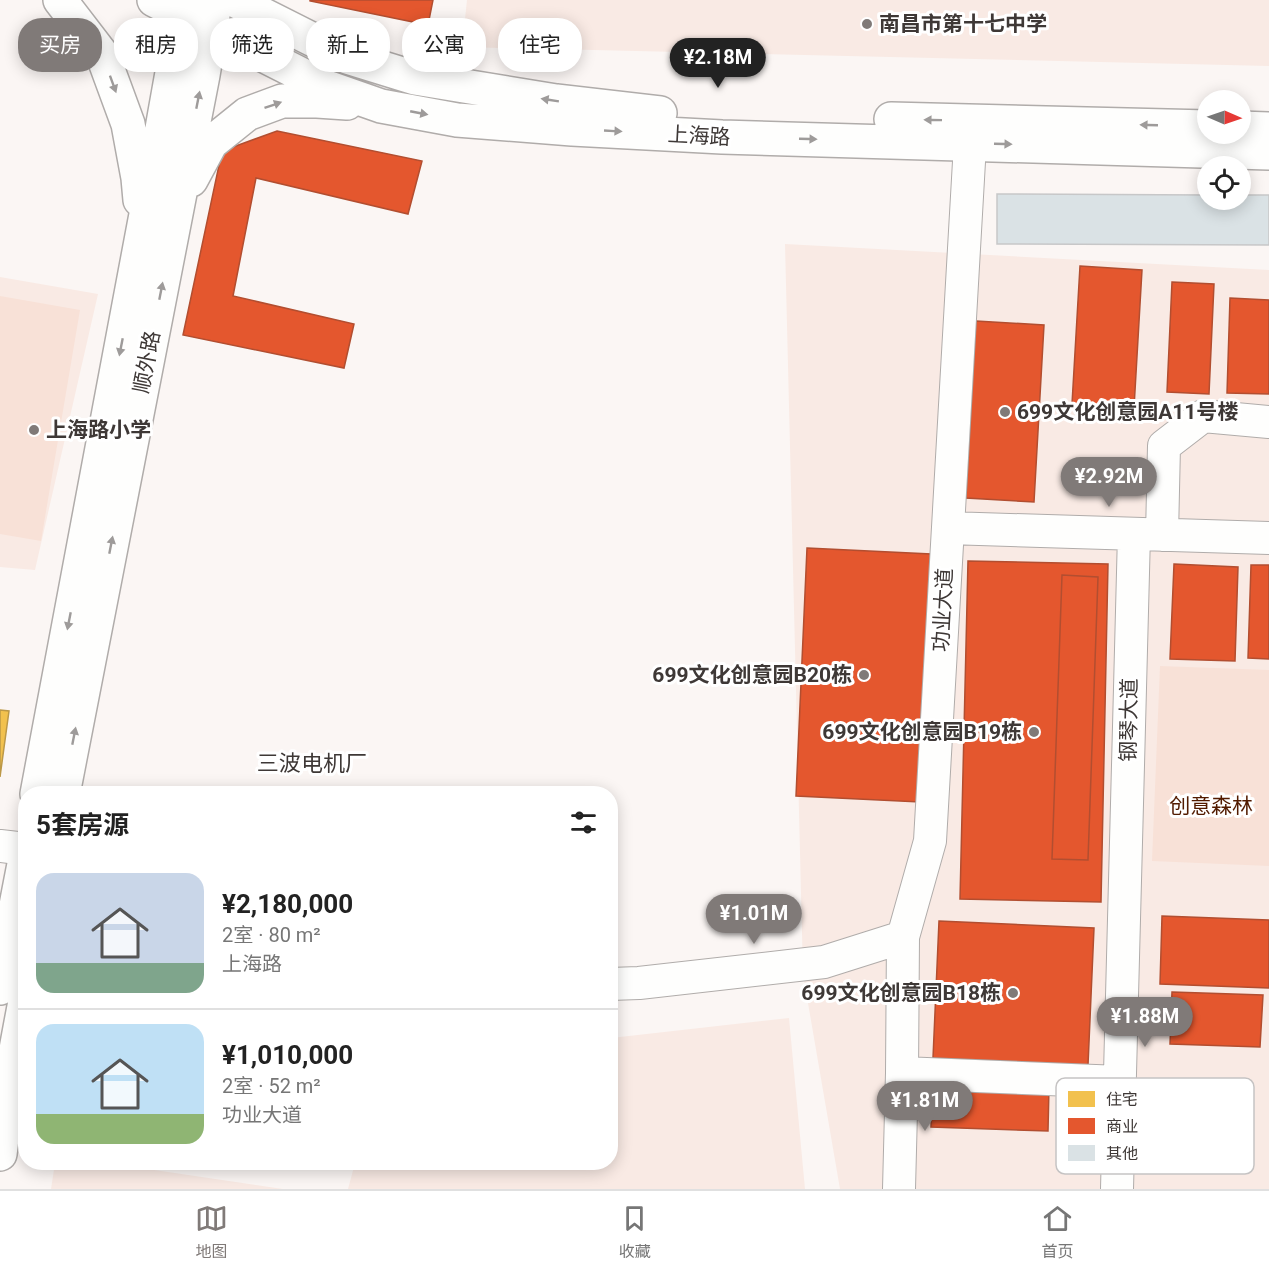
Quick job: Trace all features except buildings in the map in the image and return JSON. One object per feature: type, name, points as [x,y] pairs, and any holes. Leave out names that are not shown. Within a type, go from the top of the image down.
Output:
[{"type":"main road","points":[[60,0],[103,56],[128,124],[138,177],[141,239]]},
{"type":"main road","name":"上海路","points":[[154,0],[198,11],[324,86],[381,106],[457,120],[722,137],[1269,153]]},
{"type":"main road","name":"上海路","points":[[234,0],[346,57],[415,78],[556,102],[657,113],[1197,127]]},
{"type":"main road","name":"顺外路","points":[[38,786],[141,239],[198,11]]},
{"type":"main road","name":"顺外路","points":[[65,786],[203,75],[198,11]]},
{"type":"main road","points":[[178,203],[211,143],[247,114],[282,101],[381,106]]},
{"type":"main road","points":[[1251,128],[1269,129]]},
{"type":"main road","points":[[0,988],[9,896],[18,874]]},
{"type":"main road","points":[[0,1154],[18,1039]]},
{"type":"street","name":"功业大道","points":[[899,1189],[903,937],[930,841],[970,144]]},
{"type":"street","name":"钢琴大道","points":[[1120,1078],[1124,905],[1148,534],[1164,446],[1203,416],[1269,422]]},
{"type":"street","points":[[948,528],[1269,538]]},
{"type":"street","points":[[0,846],[18,848]]},
{"type":"street","points":[[618,984],[824,962],[903,937]]},
{"type":"street","points":[[902,1073],[1056,1079]]},
{"type":"street","name":"钢琴大道","points":[[1118,1174],[1118,1189]]},
{"type":"shaded area","name":"南昌市第十七中学","points":[[467,0],[1269,0],[1269,66],[582,50],[582,18],[498,18],[498,48],[486,48],[486,18],[465,18]]},
{"type":"shaded area","points":[[785,244],[1269,270],[1269,1189],[840,1189],[803,974]]},
{"type":"shaded area","name":"上海路小学","points":[[0,277],[98,294],[35,570],[0,567]]},
{"type":"shaded area","points":[[789,1018],[805,1189],[348,1189],[353,1170],[618,1170],[618,1037]]},
{"type":"shaded area","points":[[54,1170],[154,1170],[283,1189],[51,1189]]},
{"type":"green space","name":"上海路小学","points":[[0,296],[80,310],[41,541],[0,534]]},
{"type":"green space","name":"创意森林","points":[[1160,666],[1269,670],[1269,866],[1152,861]]},
{"type":"place","name":"南昌市第十七中学","points":[[867,24]]},
{"type":"place","name":"699文化创意园A11号楼","points":[[1005,412]]},
{"type":"place","name":"上海路小学","points":[[34,430]]},
{"type":"place","name":"699文化创意园B20栋","points":[[864,675]]},
{"type":"place","name":"699文化创意园B19栋","points":[[1034,732]]},
{"type":"place","name":"699文化创意园B18栋","points":[[1013,993]]},
{"type":"district","name":"三波电机厂","points":[[312,763]]}]
